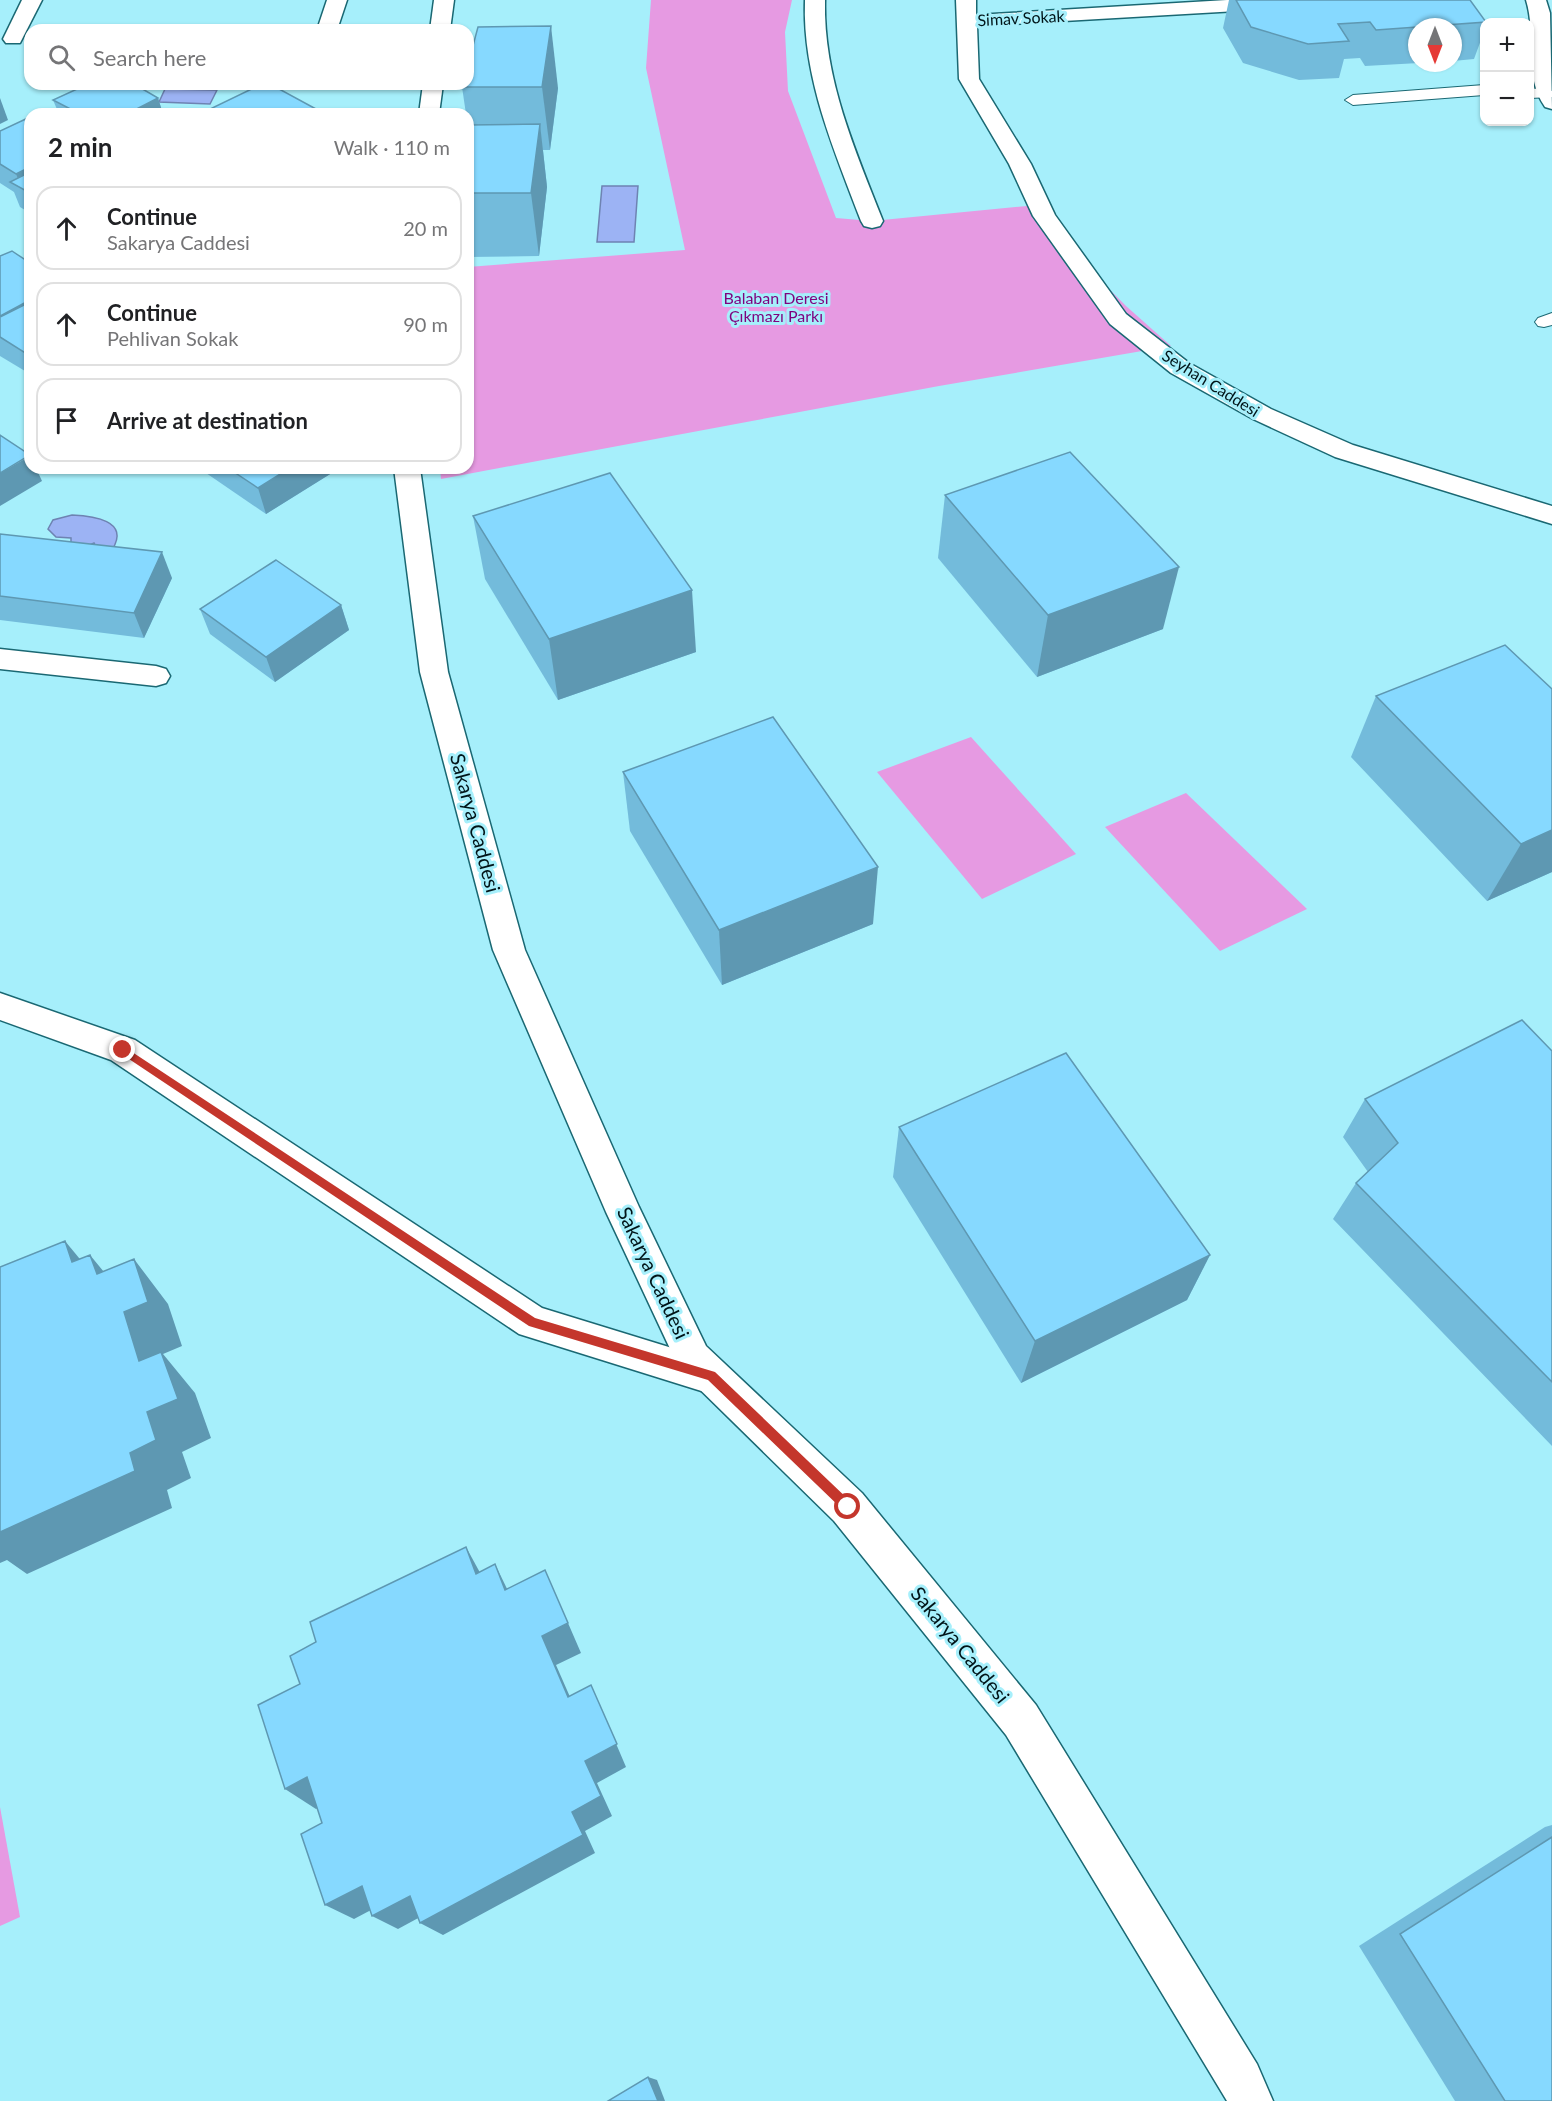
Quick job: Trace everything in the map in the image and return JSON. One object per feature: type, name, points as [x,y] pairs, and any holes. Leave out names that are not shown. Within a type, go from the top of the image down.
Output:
[{"type":"street","points":[[24,46],[6,39],[32,0]]},
{"type":"street","points":[[329,24],[337,0]]},
{"type":"street","points":[[441,24],[444,0]]},
{"type":"street","points":[[815,0],[812,21],[822,71],[841,140],[872,221]]},
{"type":"street","name":"Simav Sokak","points":[[967,11],[1326,0]]},
{"type":"street","points":[[1536,0],[1547,58],[1543,97]]},
{"type":"street","name":"Seyhan Caddesi","points":[[967,11],[969,79],[1020,164],[1044,216],[1118,318],[1180,368],[1282,423],[1344,451],[1552,515]]},
{"type":"street","points":[[430,108],[433,90]]},
{"type":"street","name":"Sakarya Caddesi","points":[[408,474],[434,672],[509,950],[624,1212],[693,1358],[848,1507],[1021,1720],[1240,2080],[1250,2101]]},
{"type":"street","points":[[0,659],[156,676]]},
{"type":"street","points":[[0,1006],[123,1050],[532,1322],[711,1376]]},
{"type":"lane","points":[[1353,100],[1480,90]]},
{"type":"green space","name":"Balaban Deresi Çıkmazı Parkı","points":[[651,0],[792,0],[785,32],[788,91],[836,218],[872,221],[1027,206],[1126,306],[1171,346],[939,386],[474,473],[474,267],[685,250],[646,68]]},
{"type":"green space","name":"Balaban Deresi Çıkmazı Parkı","points":[[441,474],[468,474],[441,479]]},
{"type":"green space","points":[[971,737],[1076,854],[982,899],[877,772]]},
{"type":"green space","points":[[1186,793],[1307,909],[1220,951],[1105,827]]},
{"type":"green space","points":[[0,1807],[20,1917],[0,1926]]},
{"type":"water","points":[[165,90],[217,90],[210,104],[159,102]]},
{"type":"water","points":[[602,186],[638,186],[634,242],[597,242]]},
{"type":"water","points":[[72,515],[98,519],[113,526],[117,532],[117,540],[112,550],[94,543],[85,547],[71,544],[71,538],[56,537],[48,529],[53,520]]},
{"type":"building","points":[[1236,0],[1470,0],[1483,18],[1480,18],[1480,22],[1462,24],[1462,18],[1408,18],[1408,28],[1376,30],[1370,22],[1338,24],[1349,41],[1308,44],[1251,27]]},
{"type":"building","points":[[551,26],[542,87],[474,87],[474,42],[478,27]]},
{"type":"building","points":[[75,90],[144,90],[158,98],[139,108],[68,108],[53,100]]},
{"type":"building","points":[[250,90],[281,90],[314,108],[212,108]]},
{"type":"building","points":[[24,120],[24,170],[16,174],[0,164],[0,131]]},
{"type":"building","points":[[540,124],[531,193],[474,193],[474,125]]},
{"type":"building","points":[[24,175],[24,190],[10,182]]},
{"type":"building","points":[[12,251],[24,259],[24,303],[0,316],[0,256]]},
{"type":"building","points":[[24,305],[24,352],[0,337],[0,317]]},
{"type":"building","points":[[0,435],[24,451],[24,459],[0,473]]},
{"type":"building","points":[[1070,452],[1179,567],[1048,615],[945,495]]},
{"type":"building","points":[[610,473],[692,590],[549,639],[473,516]]},
{"type":"building","points":[[237,474],[280,474],[258,488]]},
{"type":"building","points":[[0,534],[162,552],[134,613],[0,596]]},
{"type":"building","points":[[276,560],[341,605],[266,657],[200,609]]},
{"type":"building","points":[[1505,645],[1552,689],[1552,830],[1521,844],[1376,696]]},
{"type":"building","points":[[773,717],[878,867],[719,930],[623,772]]},
{"type":"building","points":[[1522,1020],[1552,1051],[1552,1382],[1356,1183],[1398,1143],[1365,1099]]},
{"type":"building","points":[[1066,1053],[1210,1255],[1035,1341],[899,1127]]},
{"type":"building","points":[[65,1241],[72,1262],[90,1255],[97,1274],[134,1259],[148,1302],[124,1312],[139,1361],[161,1352],[178,1399],[147,1412],[156,1440],[130,1453],[135,1471],[0,1532],[0,1267]]},
{"type":"building","points":[[466,1547],[476,1574],[495,1564],[505,1590],[545,1570],[568,1623],[542,1636],[568,1697],[591,1685],[617,1744],[585,1761],[601,1796],[572,1812],[583,1835],[420,1923],[410,1896],[372,1916],[362,1886],[325,1905],[301,1834],[322,1823],[307,1777],[285,1789],[258,1705],[300,1684],[290,1656],[316,1642],[310,1622]]},
{"type":"building","points":[[1552,1837],[1552,2101],[1505,2101],[1400,1934]]},
{"type":"building","points":[[648,2077],[658,2101],[608,2101]]},
{"type":"route","points":[[123,1050],[532,1322],[711,1376],[848,1507]]}]
